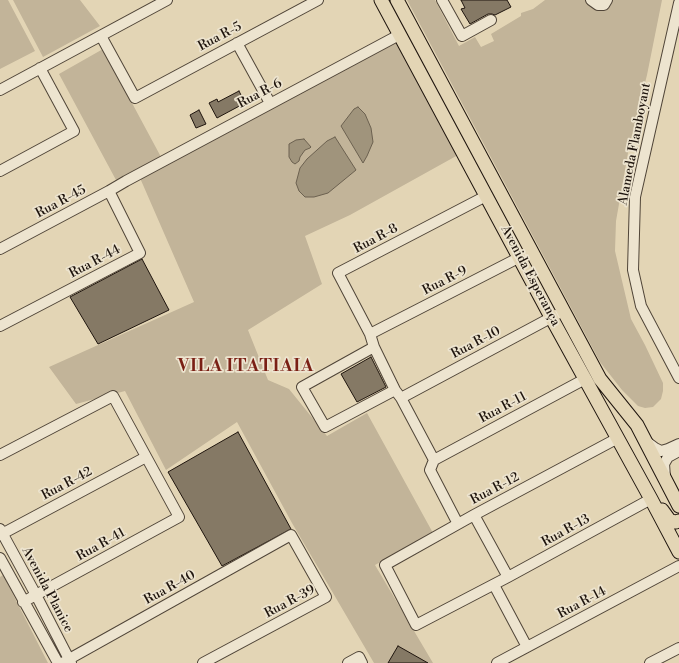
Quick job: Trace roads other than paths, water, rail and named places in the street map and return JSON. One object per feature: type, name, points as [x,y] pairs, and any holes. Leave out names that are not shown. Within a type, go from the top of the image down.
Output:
[{"type":"main road","name":"Avenida Esperança","points":[[381,0],[679,552]]},
{"type":"main road","name":"Avenida Esperança","points":[[397,0],[600,379],[637,425],[679,506]]},
{"type":"main road","points":[[617,436],[617,426],[621,422],[637,425]]},
{"type":"main road","points":[[651,499],[670,521],[679,521]]},
{"type":"street","points":[[0,90],[167,0]]},
{"type":"street","name":"Rua R-5","points":[[100,36],[134,98],[318,0]]},
{"type":"street","points":[[442,0],[462,36],[491,20]]},
{"type":"street","points":[[592,0],[598,5],[601,5],[607,0]]},
{"type":"street","name":"Alameda Flamboyant","points":[[679,3],[635,197],[632,270],[641,306],[676,366],[679,378]]},
{"type":"street","name":"Rua R-6","points":[[134,177],[399,35]]},
{"type":"street","points":[[237,43],[270,103]]},
{"type":"street","points":[[0,171],[74,131],[40,68]]},
{"type":"street","name":"Rua R-45","points":[[0,248],[134,177]]},
{"type":"street","name":"Rua R-44","points":[[0,326],[140,253],[109,191]]},
{"type":"street","name":"Rua R-8","points":[[370,334],[338,274],[486,196]]},
{"type":"street","name":"Rua R-9","points":[[370,334],[531,251]]},
{"type":"street","name":"Rua R-10","points":[[401,398],[564,311]]},
{"type":"street","points":[[370,334],[374,347],[395,390],[401,398],[434,460],[430,470],[458,524]]},
{"type":"street","points":[[374,347],[302,387],[325,427],[395,390]]},
{"type":"street","name":"Rua R-11","points":[[434,460],[585,379]]},
{"type":"street","points":[[0,456],[113,396],[146,457]]},
{"type":"street","name":"Rua R-12","points":[[385,565],[617,436]]},
{"type":"street","points":[[644,440],[661,451],[679,444]]},
{"type":"street","points":[[666,479],[664,464],[668,457],[679,451]]},
{"type":"street","name":"Rua R-41","points":[[24,602],[179,518],[146,457]]},
{"type":"street","name":"Rua R-42","points":[[1,533],[146,457]]},
{"type":"street","name":"Rua R-13","points":[[385,565],[416,625],[508,578],[651,499]]},
{"type":"street","points":[[474,515],[508,578]]},
{"type":"street","name":"Avenida Planice","points":[[1,533],[36,595],[67,662]]},
{"type":"street","name":"Rua R-40","points":[[67,662],[291,535]]},
{"type":"street","name":"Rua R-39","points":[[203,663],[326,597],[291,535]]},
{"type":"street","name":"Avenida Planice","points":[[0,558],[58,663]]},
{"type":"street","name":"Rua R-14","points":[[497,663],[679,566]]},
{"type":"street","points":[[494,585],[527,647]]},
{"type":"street","points":[[650,663],[679,648]]},
{"type":"street","points":[[348,663],[361,660]]},
{"type":"district","name":"VILA ITATIAIA","points":[[246,367]]}]
